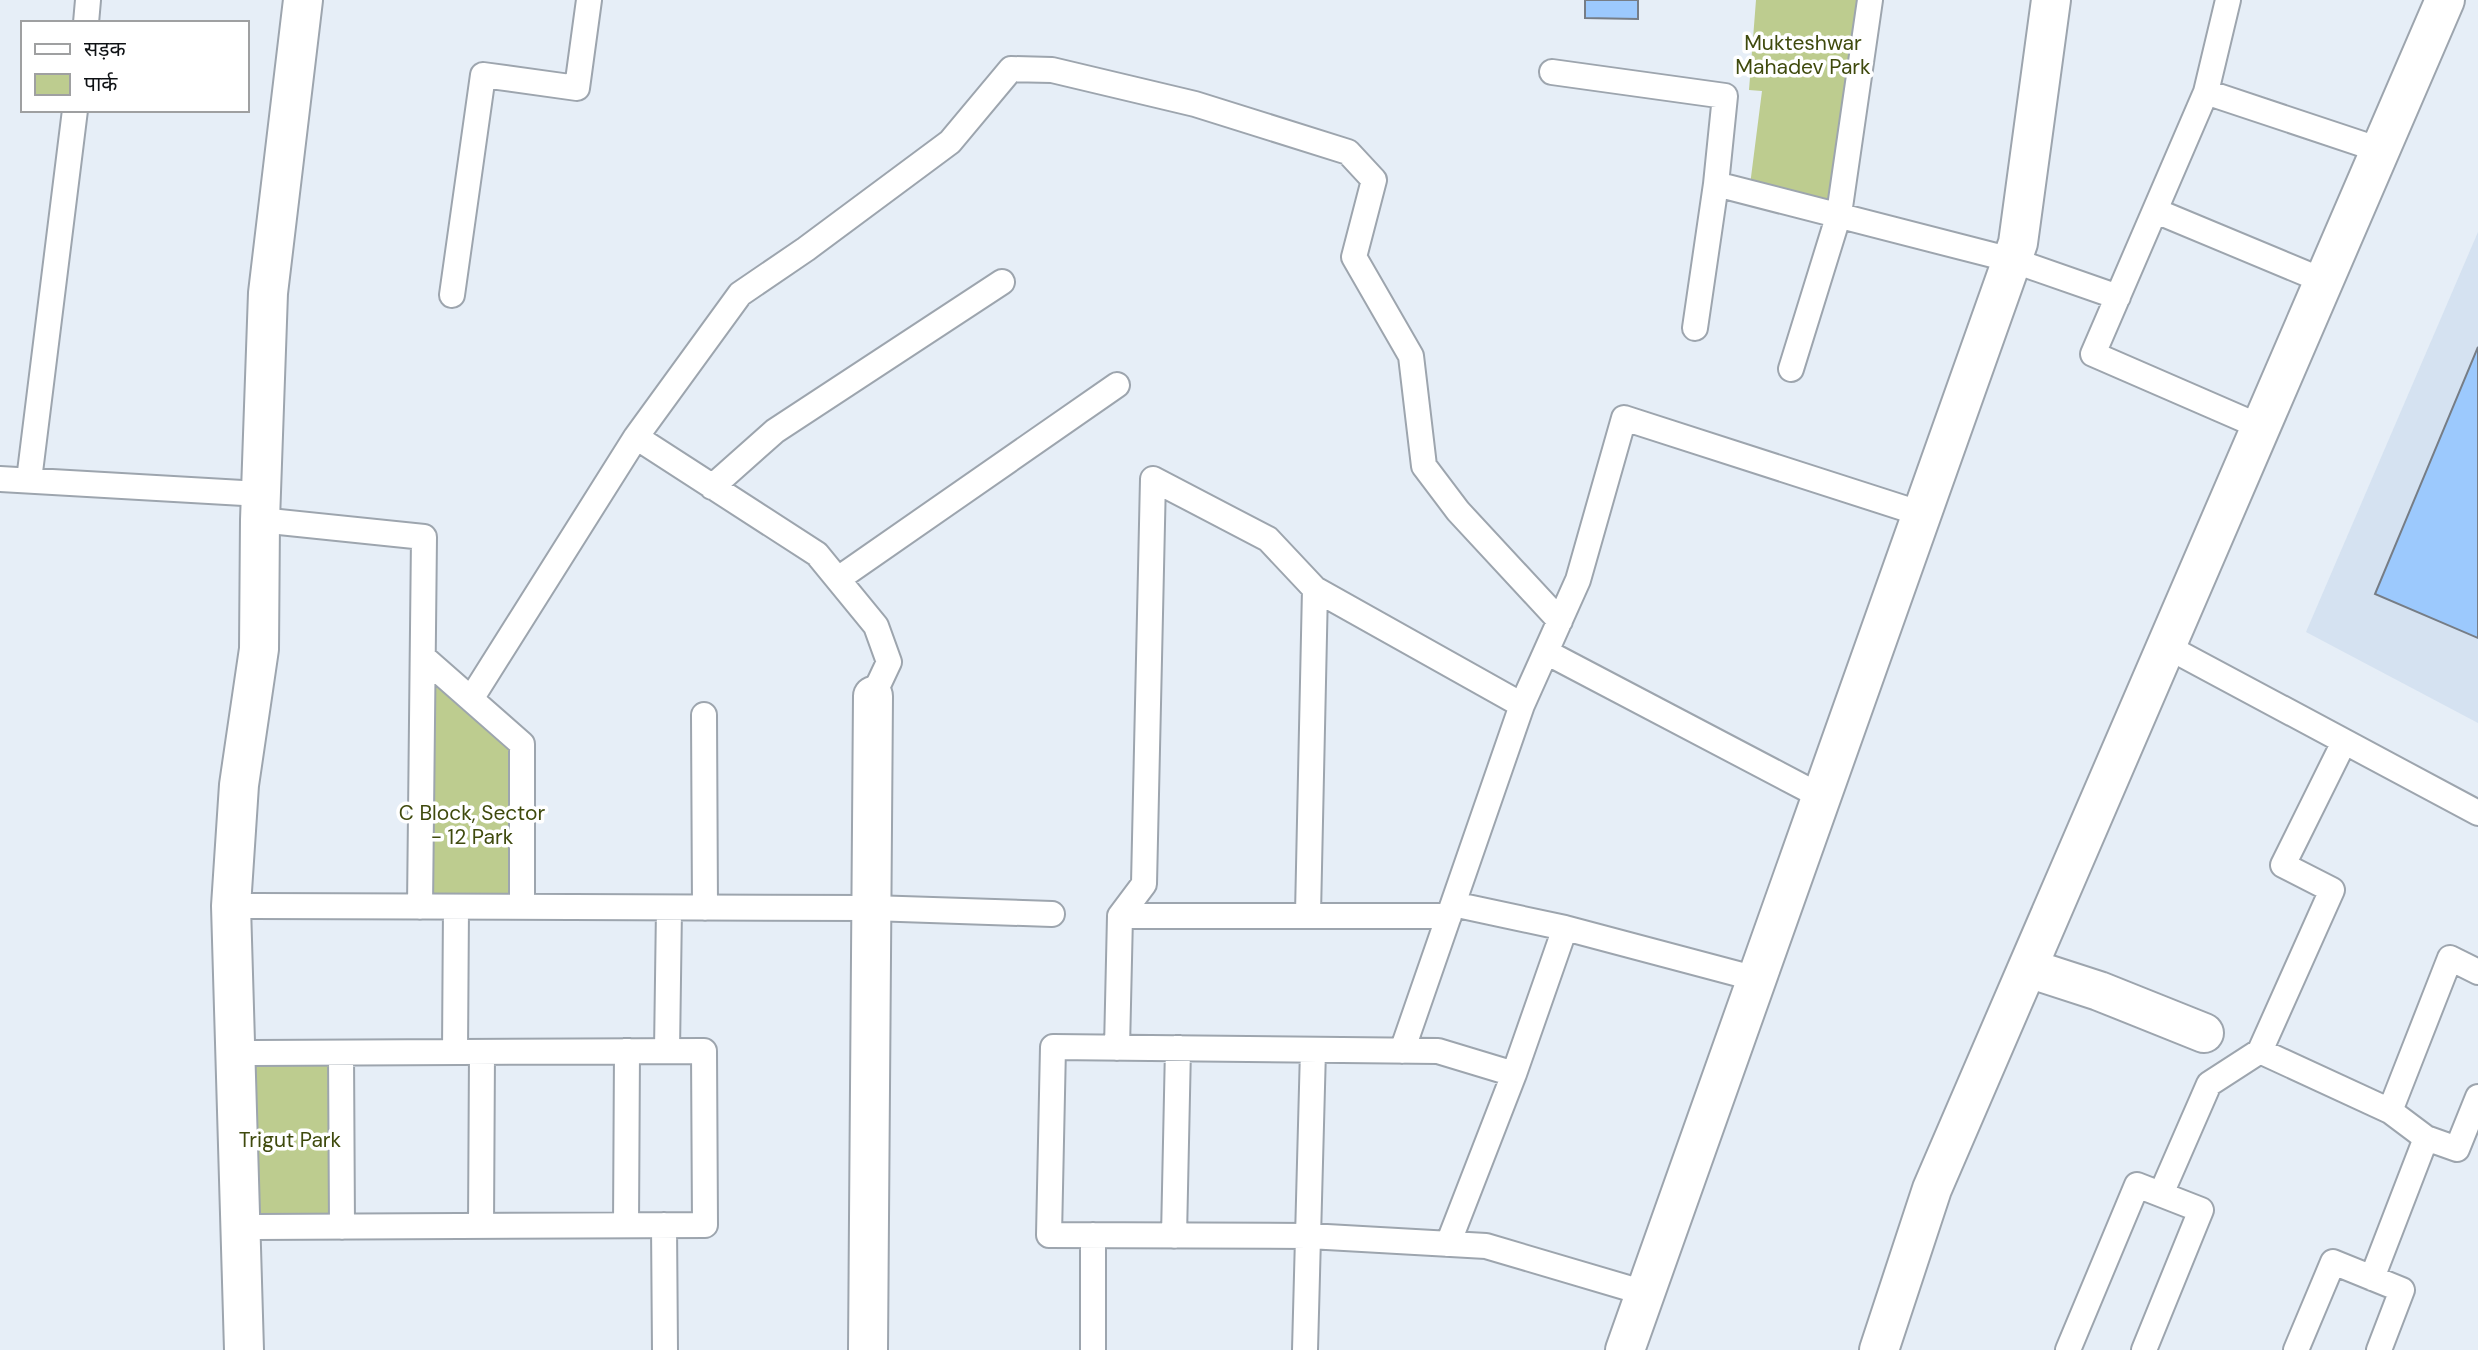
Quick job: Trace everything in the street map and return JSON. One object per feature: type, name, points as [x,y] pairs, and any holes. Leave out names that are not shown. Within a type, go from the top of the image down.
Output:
[{"type":"street","points":[[244,1350],[231,906],[239,785],[259,649],[260,507],[268,293],[303,0]]},
{"type":"street","points":[[1625,1350],[2018,243],[2051,0]]},
{"type":"street","points":[[1878,1350],[1932,1189],[2380,150],[2435,3]]},
{"type":"street","points":[[869,1350],[873,696]]},
{"type":"street","points":[[2028,968],[2099,991],[2204,1033]]},
{"type":"lane","points":[[86,21],[88,0]]},
{"type":"lane","points":[[452,295],[483,75],[577,88],[589,0]]},
{"type":"lane","points":[[1791,369],[1839,214],[1870,0]]},
{"type":"lane","points":[[2228,0],[2206,92],[2093,354],[2261,426]]},
{"type":"lane","points":[[471,699],[636,437],[740,293],[806,249],[950,142],[1011,69],[1052,70],[1195,104],[1348,152],[1374,180],[1354,257],[1411,356],[1424,466],[1458,511],[1560,621]]},
{"type":"lane","points":[[1552,72],[1725,96],[1716,184],[1695,328]]},
{"type":"lane","points":[[2206,92],[2380,150]]},
{"type":"lane","points":[[29,480],[75,112]]},
{"type":"lane","points":[[1716,184],[2012,260],[2118,297]]},
{"type":"lane","points":[[2156,211],[2324,281]]},
{"type":"lane","points":[[712,487],[775,431],[1002,282]]},
{"type":"lane","points":[[838,579],[1117,385]]},
{"type":"lane","points":[[1402,1051],[1521,705],[1578,580],[1624,418],[1922,514]]},
{"type":"lane","points":[[636,437],[817,554],[876,626],[889,662],[873,696]]},
{"type":"lane","points":[[0,479],[29,480],[260,507],[424,537],[421,907]]},
{"type":"lane","points":[[1117,1048],[1120,916],[1144,884],[1153,479],[1268,538],[1315,589],[1521,705]]},
{"type":"lane","points":[[1308,914],[1315,589]]},
{"type":"lane","points":[[2166,646],[2478,813]]},
{"type":"lane","points":[[1546,652],[1822,797]]},
{"type":"lane","points":[[423,657],[522,744],[522,907]]},
{"type":"lane","points":[[704,715],[705,908]]},
{"type":"lane","points":[[2161,1194],[2209,1084],[2260,1051],[2332,890],[2283,865],[2344,742]]},
{"type":"lane","points":[[231,906],[871,908],[1052,914]]},
{"type":"lane","points":[[454,1052],[456,907]]},
{"type":"lane","points":[[667,1051],[669,908]]},
{"type":"lane","points":[[1120,916],[1451,910],[1565,928],[1757,979]]},
{"type":"lane","points":[[1448,1244],[1514,1074],[1565,928]]},
{"type":"lane","points":[[2390,1111],[2450,958],[2476,966]]},
{"type":"lane","points":[[1514,1074],[1438,1051],[1053,1047],[1049,1235],[1308,1236],[1486,1246],[1645,1293]]},
{"type":"lane","points":[[1174,1236],[1178,1048]]},
{"type":"lane","points":[[1305,1350],[1313,1050]]},
{"type":"lane","points":[[626,1225],[627,1051]]},
{"type":"lane","points":[[236,1053],[704,1051],[705,1225],[241,1227]]},
{"type":"lane","points":[[2260,1051],[2390,1111],[2426,1138],[2458,1149],[2478,1097]]},
{"type":"lane","points":[[481,1226],[482,1052]]},
{"type":"lane","points":[[341,1053],[342,1227]]},
{"type":"lane","points":[[2372,1278],[2426,1138]]},
{"type":"lane","points":[[2068,1350],[2137,1185],[2202,1210],[2144,1350]]},
{"type":"lane","points":[[664,1225],[665,1350]]},
{"type":"lane","points":[[1093,1235],[1093,1350]]},
{"type":"lane","points":[[2296,1350],[2333,1262],[2402,1290],[2379,1350]]},
{"type":"shaded area","points":[[2478,232],[2478,723],[2306,632]]},
{"type":"green space","name":"Mukteshwar Mahadev Park","points":[[1756,0],[1864,0],[1834,208],[1750,185],[1762,91],[1749,90]]},
{"type":"green space","name":"C Block, Sector - 12 Park","points":[[427,665],[519,746],[519,904],[425,903]]},
{"type":"green space","name":"Trigut Park","points":[[241,1057],[336,1058],[339,1222],[245,1223]]},
{"type":"building","points":[[1585,0],[1638,0],[1638,19],[1585,18]]},
{"type":"building","points":[[2478,347],[2478,638],[2375,594]]}]
